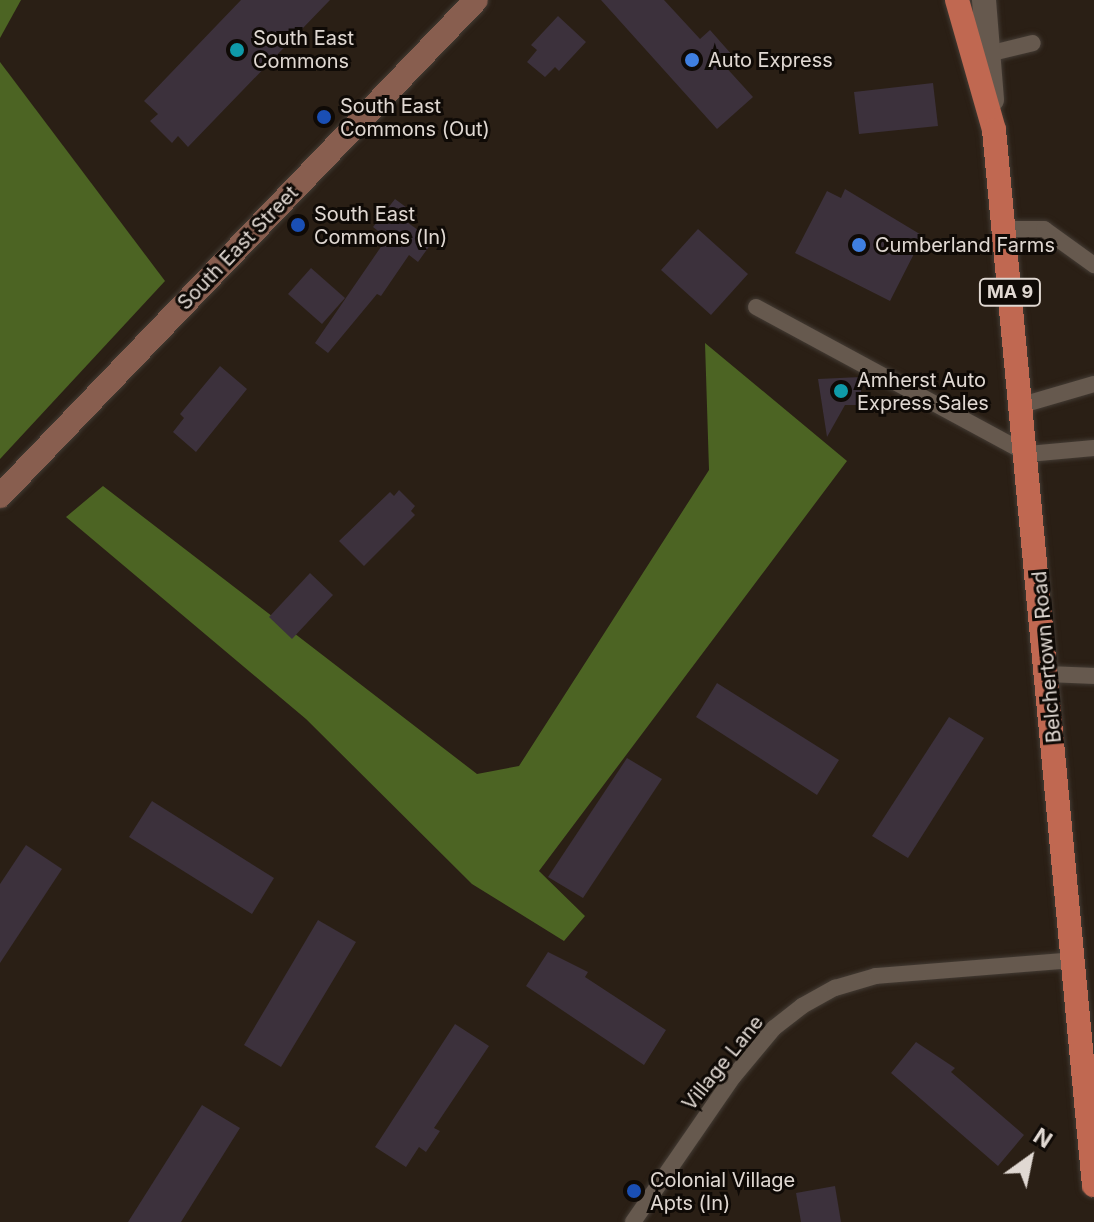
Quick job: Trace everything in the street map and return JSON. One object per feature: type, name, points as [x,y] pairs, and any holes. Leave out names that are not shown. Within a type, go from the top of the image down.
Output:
[{"type":"highway","name":"Belchertown Road","points":[[957,0],[994,130],[1049,674],[1094,1185]]},
{"type":"main road","name":"South East Street","points":[[0,496],[476,0]]},
{"type":"street","name":"Belchertown Road","points":[[984,0],[994,130]]},
{"type":"lane","points":[[988,54],[1033,43]]},
{"type":"lane","points":[[1004,229],[1044,229],[1094,265]]},
{"type":"lane","points":[[756,307],[1028,454],[1094,448]]},
{"type":"lane","points":[[1022,405],[1094,384]]},
{"type":"lane","points":[[1049,674],[1094,676]]},
{"type":"lane","name":"Village Lane","points":[[633,1222],[733,1077],[774,1028],[802,1006],[835,988],[876,976],[1074,960]]},
{"type":"green space","points":[[0,0],[21,0],[0,38]]},
{"type":"green space","points":[[0,62],[165,281],[0,459]]},
{"type":"green space","points":[[705,343],[847,461],[539,871],[585,916],[564,941],[472,884],[306,719],[66,517],[103,486],[477,774],[519,766],[709,470]]},
{"type":"building","name":"South East Commons","points":[[241,0],[330,0],[188,147],[178,136],[172,143],[150,121],[158,114],[144,101]]},
{"type":"building","name":"Auto Express","points":[[601,0],[664,0],[700,39],[710,30],[733,56],[723,64],[753,97],[717,129]]},
{"type":"building","points":[[558,16],[586,42],[559,71],[555,67],[545,77],[527,62],[537,50],[531,45]]},
{"type":"building","points":[[933,83],[938,126],[859,134],[854,92]]},
{"type":"building","name":"Cumberland Farms","points":[[845,189],[923,236],[890,301],[795,253],[827,191],[841,198]]},
{"type":"building","points":[[395,199],[414,213],[407,222],[433,241],[418,262],[409,255],[381,296],[377,294],[328,353],[315,343],[387,238],[373,227]]},
{"type":"building","points":[[698,229],[748,274],[711,315],[661,270]]},
{"type":"building","points":[[311,268],[345,298],[322,324],[288,294]]},
{"type":"building","points":[[220,366],[247,389],[196,452],[173,432],[184,418],[180,414]]},
{"type":"building","name":"Amherst Auto Express Sales","points":[[861,377],[861,405],[845,405],[827,437],[818,379]]},
{"type":"building","points":[[399,490],[415,506],[411,511],[415,515],[364,566],[339,541],[390,492],[394,496]]},
{"type":"building","points":[[310,573],[333,595],[292,639],[269,617]]},
{"type":"building","points":[[717,683],[839,760],[817,795],[696,717]]},
{"type":"building","points":[[949,717],[984,738],[908,858],[872,836]]},
{"type":"building","points":[[627,758],[662,779],[583,898],[548,877]]},
{"type":"building","points":[[152,801],[274,878],[252,914],[129,837]]},
{"type":"building","points":[[26,845],[62,869],[0,963],[0,884]]},
{"type":"building","points":[[318,920],[356,942],[281,1067],[244,1045]]},
{"type":"building","points":[[548,952],[588,972],[585,977],[666,1030],[644,1065],[526,986]]},
{"type":"building","points":[[455,1024],[489,1046],[434,1128],[440,1131],[426,1152],[419,1147],[406,1167],[375,1147]]},
{"type":"building","points":[[916,1042],[955,1068],[951,1072],[1024,1135],[998,1166],[891,1073]]},
{"type":"building","points":[[202,1105],[240,1128],[181,1222],[128,1222]]},
{"type":"building","points":[[835,1186],[841,1222],[801,1222],[796,1193]]},
{"type":"place","name":"South East Commons","points":[[237,50]]},
{"type":"place","name":"Auto Express","points":[[692,60]]},
{"type":"place","name":"South East Commons (Out)","points":[[324,117]]},
{"type":"place","name":"South East Commons (In)","points":[[298,225]]},
{"type":"place","name":"Cumberland Farms","points":[[859,245]]},
{"type":"place","name":"Amherst Auto Express Sales","points":[[841,391]]},
{"type":"place","name":"Colonial Village Apts (In)","points":[[634,1191]]}]
